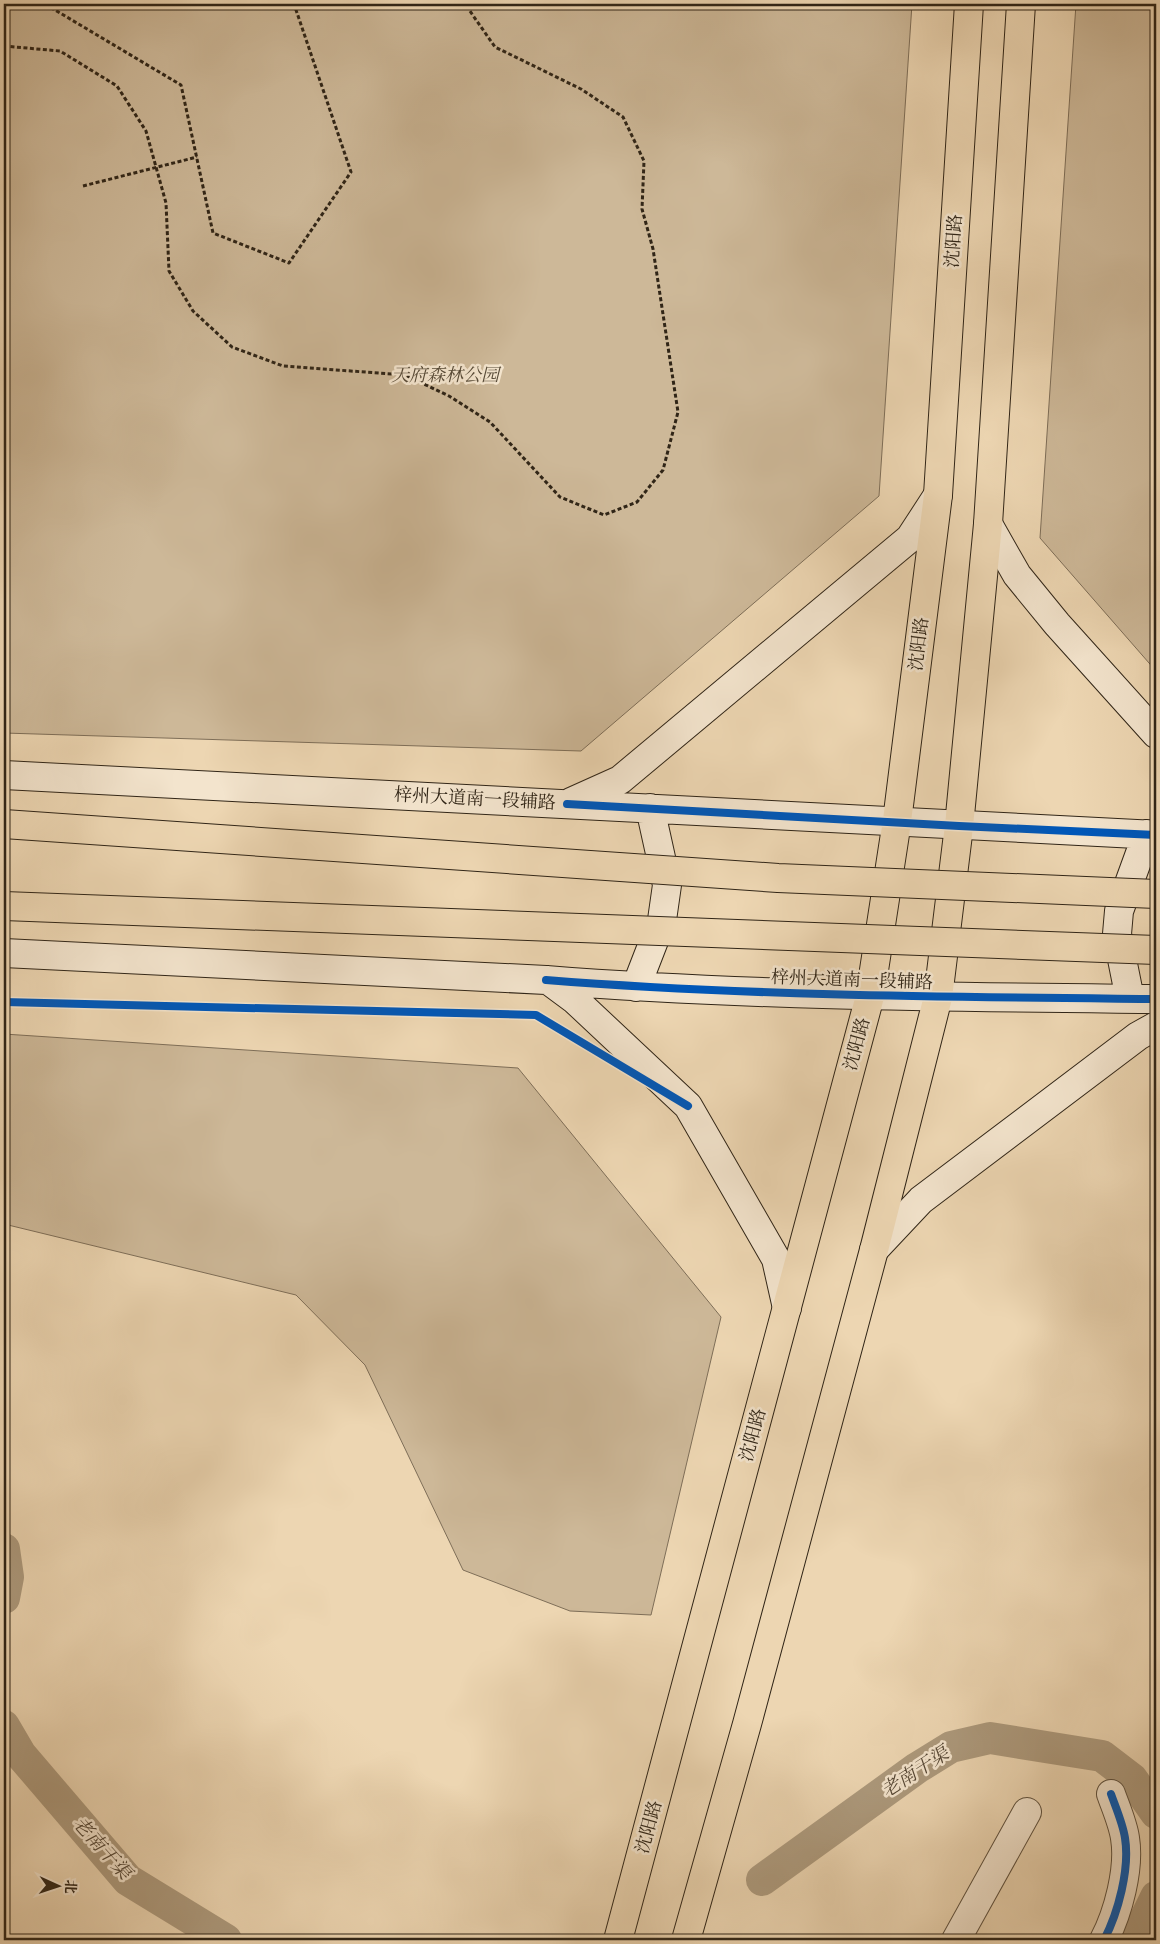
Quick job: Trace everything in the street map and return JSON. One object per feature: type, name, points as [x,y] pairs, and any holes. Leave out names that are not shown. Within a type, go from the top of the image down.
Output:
[{"type":"main road","name":"沈阳路","points":[[618,1940],[870,996],[897,821],[938,495],[969,4]]},
{"type":"main road","points":[[686,1940],[747,1724],[874,1250],[938,997],[959,826],[988,524],[1021,4]]},
{"type":"main road","points":[[568,804],[620,780],[910,538],[938,495]]},
{"type":"main road","points":[[988,524],[1017,576],[1057,624],[1156,734]]},
{"type":"main road","name":"梓州大道南一段辅路","points":[[4,775],[1152,835]]},
{"type":"main road","points":[[636,987],[662,920],[667,885],[650,808]]},
{"type":"main road","points":[[4,824],[778,878],[1156,894]]},
{"type":"main road","points":[[1143,999],[1117,934],[1118,911],[1152,835]]},
{"type":"main road","points":[[4,906],[1156,950]]},
{"type":"main road","name":"梓州大道南一段辅路","points":[[4,953],[546,980],[636,987],[870,996],[1143,999]]},
{"type":"main road","points":[[546,980],[575,1000],[688,1106],[776,1259],[787,1308]]},
{"type":"main road","points":[[874,1250],[921,1200],[1138,1036],[1156,1026]]},
{"type":"main road","points":[[1104,1940],[1114,1921],[1125,1876],[1126,1839],[1112,1794]]},
{"type":"main road","points":[[956,1940],[1027,1812]]},
{"type":"path","points":[[45,4],[181,85],[213,233],[289,262],[351,172],[294,4]]},
{"type":"path","points":[[4,46],[60,51],[117,86],[146,132],[166,203],[170,270],[193,311],[232,346],[284,366],[404,375],[449,396],[490,422],[560,497],[604,515],[637,502],[663,470],[678,412],[653,249],[642,209],[644,161],[623,117],[581,89],[495,47],[465,4]]},
{"type":"path","points":[[83,186],[197,157]]},
{"type":"green space","name":"天府森林公园","points":[[4,4],[912,4],[879,496],[581,751],[4,733]]},
{"type":"green space","points":[[1076,4],[1156,4],[1156,671],[1040,538]]},
{"type":"green space","points":[[4,1034],[518,1068],[721,1317],[651,1615],[570,1611],[463,1570],[365,1365],[296,1295],[4,1224]]},
{"type":"waterway","name":"老南干渠","points":[[4,1549],[8,1577],[4,1598]]},
{"type":"waterway","name":"老南干渠","points":[[4,1726],[21,1755],[128,1880],[226,1940]]},
{"type":"waterway","name":"老南干渠","points":[[762,1880],[917,1768],[951,1747],[990,1738],[1102,1756],[1132,1779],[1156,1813]]},
{"type":"waterway","name":"老南干渠","points":[[1135,1940],[1156,1897]]},
{"type":"cycle path","points":[[567,804],[1156,835]]},
{"type":"cycle path","points":[[546,980],[775,993],[1156,999]]},
{"type":"cycle path","points":[[4,1002],[536,1015],[688,1106]]},
{"type":"cycle path","points":[[1104,1940],[1118,1904],[1126,1863],[1124,1833],[1111,1794]]}]
